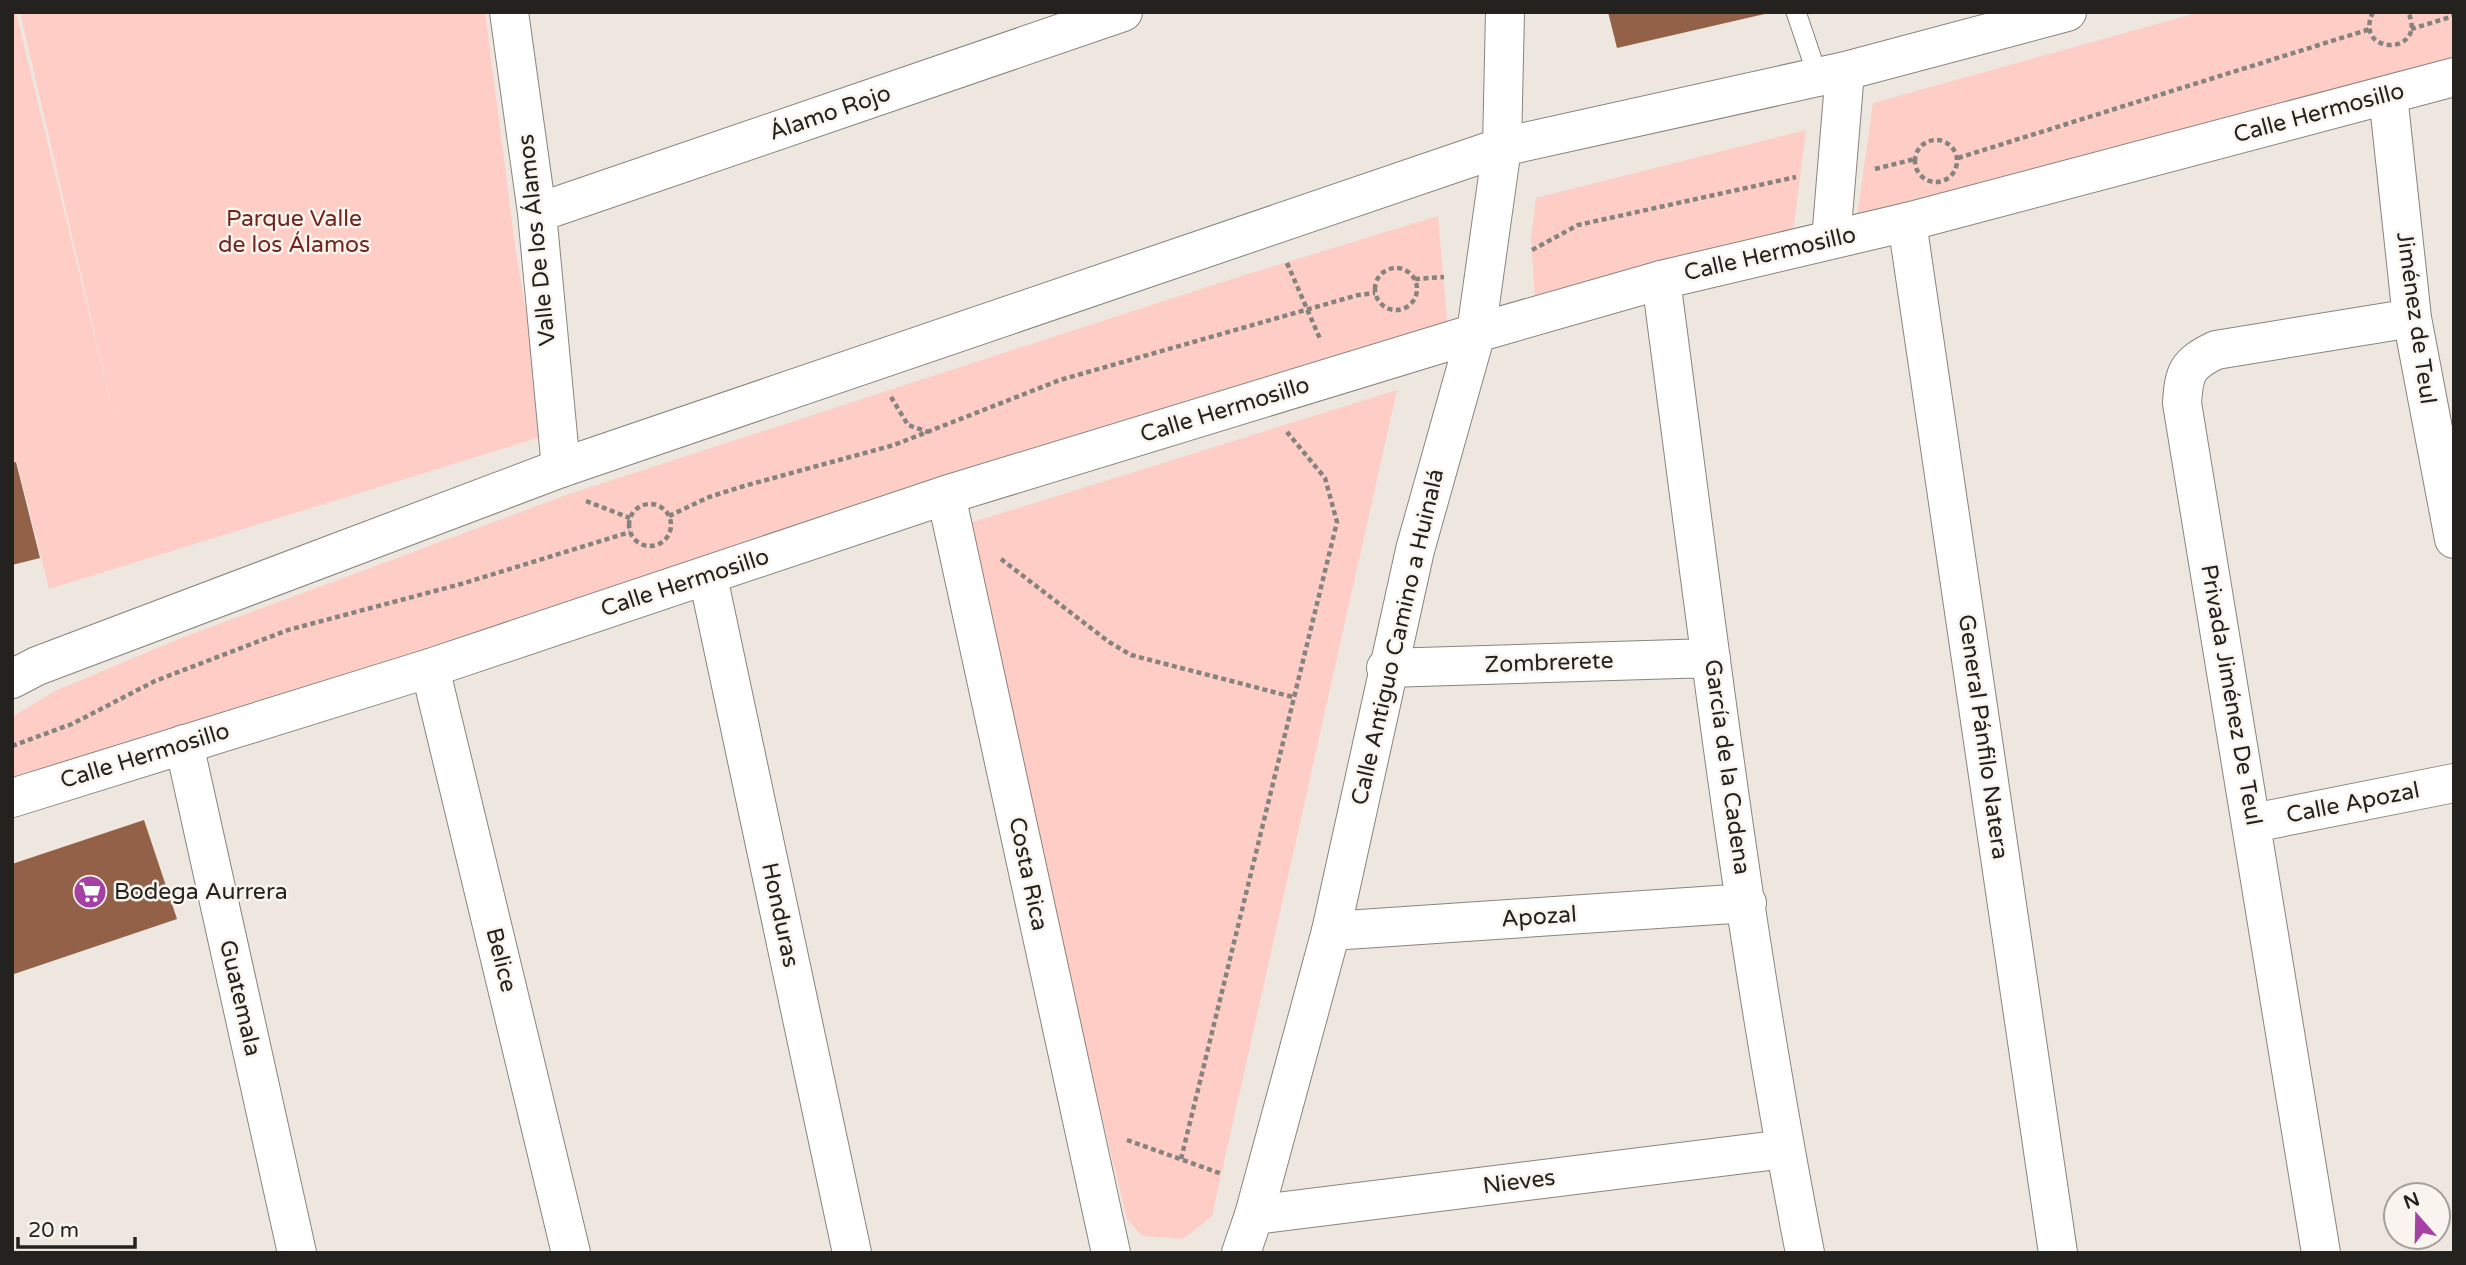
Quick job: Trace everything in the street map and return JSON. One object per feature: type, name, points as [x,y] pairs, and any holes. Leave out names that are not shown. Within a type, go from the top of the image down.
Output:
[{"type":"street","name":"Valle De los Álamos","points":[[509,12],[571,484]]},
{"type":"street","name":"Álamo Rojo","points":[[537,213],[1123,12]]},
{"type":"street","name":"Calle Antiguo Camino a Huinalá","points":[[1240,1242],[1331,931],[1386,668],[1415,550],[1476,333],[1502,147],[1505,12]]},
{"type":"street","points":[[21,669],[571,484],[1502,147],[1831,74],[2064,13]]},
{"type":"street","points":[[1831,74],[1831,240]]},
{"type":"street","name":"Calle Hermosillo","points":[[12,798],[430,668],[946,495],[1476,333],[1661,280],[1907,222],[2454,77]]},
{"type":"street","name":"Jiménez de Teul","points":[[2388,96],[2412,318],[2454,539]]},
{"type":"street","name":"General Pánfilo Natera","points":[[1907,222],[2058,1253]]},
{"type":"street","name":"García de la Cadena","points":[[1661,280],[1746,903],[1785,1149],[1805,1253]]},
{"type":"street","name":"Privada Jiménez De Teul","points":[[2321,1253],[2253,823],[2182,403],[2184,378],[2194,360],[2216,351],[2412,318]]},
{"type":"street","name":"Costa Rica","points":[[946,495],[1111,1253]]},
{"type":"street","name":"Honduras","points":[[708,577],[852,1253]]},
{"type":"street","name":"Zombrerete","points":[[1386,668],[1712,658]]},
{"type":"street","name":"Belice","points":[[430,668],[571,1253]]},
{"type":"street","name":"Guatemala","points":[[184,744],[297,1253]]},
{"type":"street","name":"Calle Apozal","points":[[2253,823],[2454,783]]},
{"type":"street","name":"Apozal","points":[[1331,931],[1746,903]]},
{"type":"street","name":"Nieves","points":[[1240,1242],[1785,1149]]},
{"type":"lane","points":[[1796,12],[1831,74]]},
{"type":"path","points":[[2373,12],[2370,29],[2376,40],[2389,46],[2404,41],[2411,29],[2408,12]]},
{"type":"path","points":[[2411,29],[2454,16]]},
{"type":"path","points":[[1915,159],[1922,176],[1934,182],[1950,177],[1958,158],[2370,29]]},
{"type":"path","points":[[1864,171],[1915,159],[1924,143],[1936,139],[1948,142],[1958,158]]},
{"type":"path","points":[[1532,250],[1578,225],[1798,177]]},
{"type":"path","points":[[1286,262],[1321,343]]},
{"type":"path","points":[[1390,269],[1408,271],[1415,279],[1417,293],[1414,301],[1404,309],[1386,307],[1375,293],[1379,276],[1390,269]]},
{"type":"path","points":[[1415,279],[1444,277]]},
{"type":"path","points":[[669,516],[709,497],[798,469],[894,445],[1081,374],[1192,345],[1358,295],[1375,293]]},
{"type":"path","points":[[886,391],[908,425],[928,432]]},
{"type":"path","points":[[1181,1159],[1337,522],[1325,478],[1282,426]]},
{"type":"path","points":[[571,484],[629,518]]},
{"type":"path","points":[[650,504],[662,507],[669,516],[671,530],[668,537],[658,545],[643,545],[630,532],[629,518],[638,508],[650,504]]},
{"type":"path","points":[[12,746],[72,724],[155,681],[288,630],[485,578],[630,532]]},
{"type":"path","points":[[991,551],[1091,629],[1131,655],[1293,697]]},
{"type":"path","points":[[1119,1137],[1222,1174]]},
{"type":"green space","name":"Parque Valle de los Álamos","points":[[12,12],[16,12],[115,421],[20,12],[485,12],[516,253],[547,435],[49,589],[17,462],[12,463]]},
{"type":"green space","points":[[2200,12],[2454,12],[2454,59],[1856,224],[1873,103]]},
{"type":"green space","points":[[1806,130],[1792,240],[1535,300],[1531,238],[1536,198]]},
{"type":"green space","points":[[1438,216],[1448,330],[12,801],[12,717],[55,691],[181,638],[569,494],[1238,277]]},
{"type":"green space","points":[[1397,390],[1212,1216],[1183,1239],[1142,1236],[1127,1219],[957,527]]},
{"type":"building","points":[[1608,12],[1768,12],[1769,13],[1617,48]]},
{"type":"building","points":[[16,462],[40,558],[12,565],[12,463]]},
{"type":"building","name":"Bodega Aurrera","points":[[144,820],[177,919],[14,974],[12,864]]},
{"type":"place","name":"Bodega Aurrera","points":[[90,892]]}]
